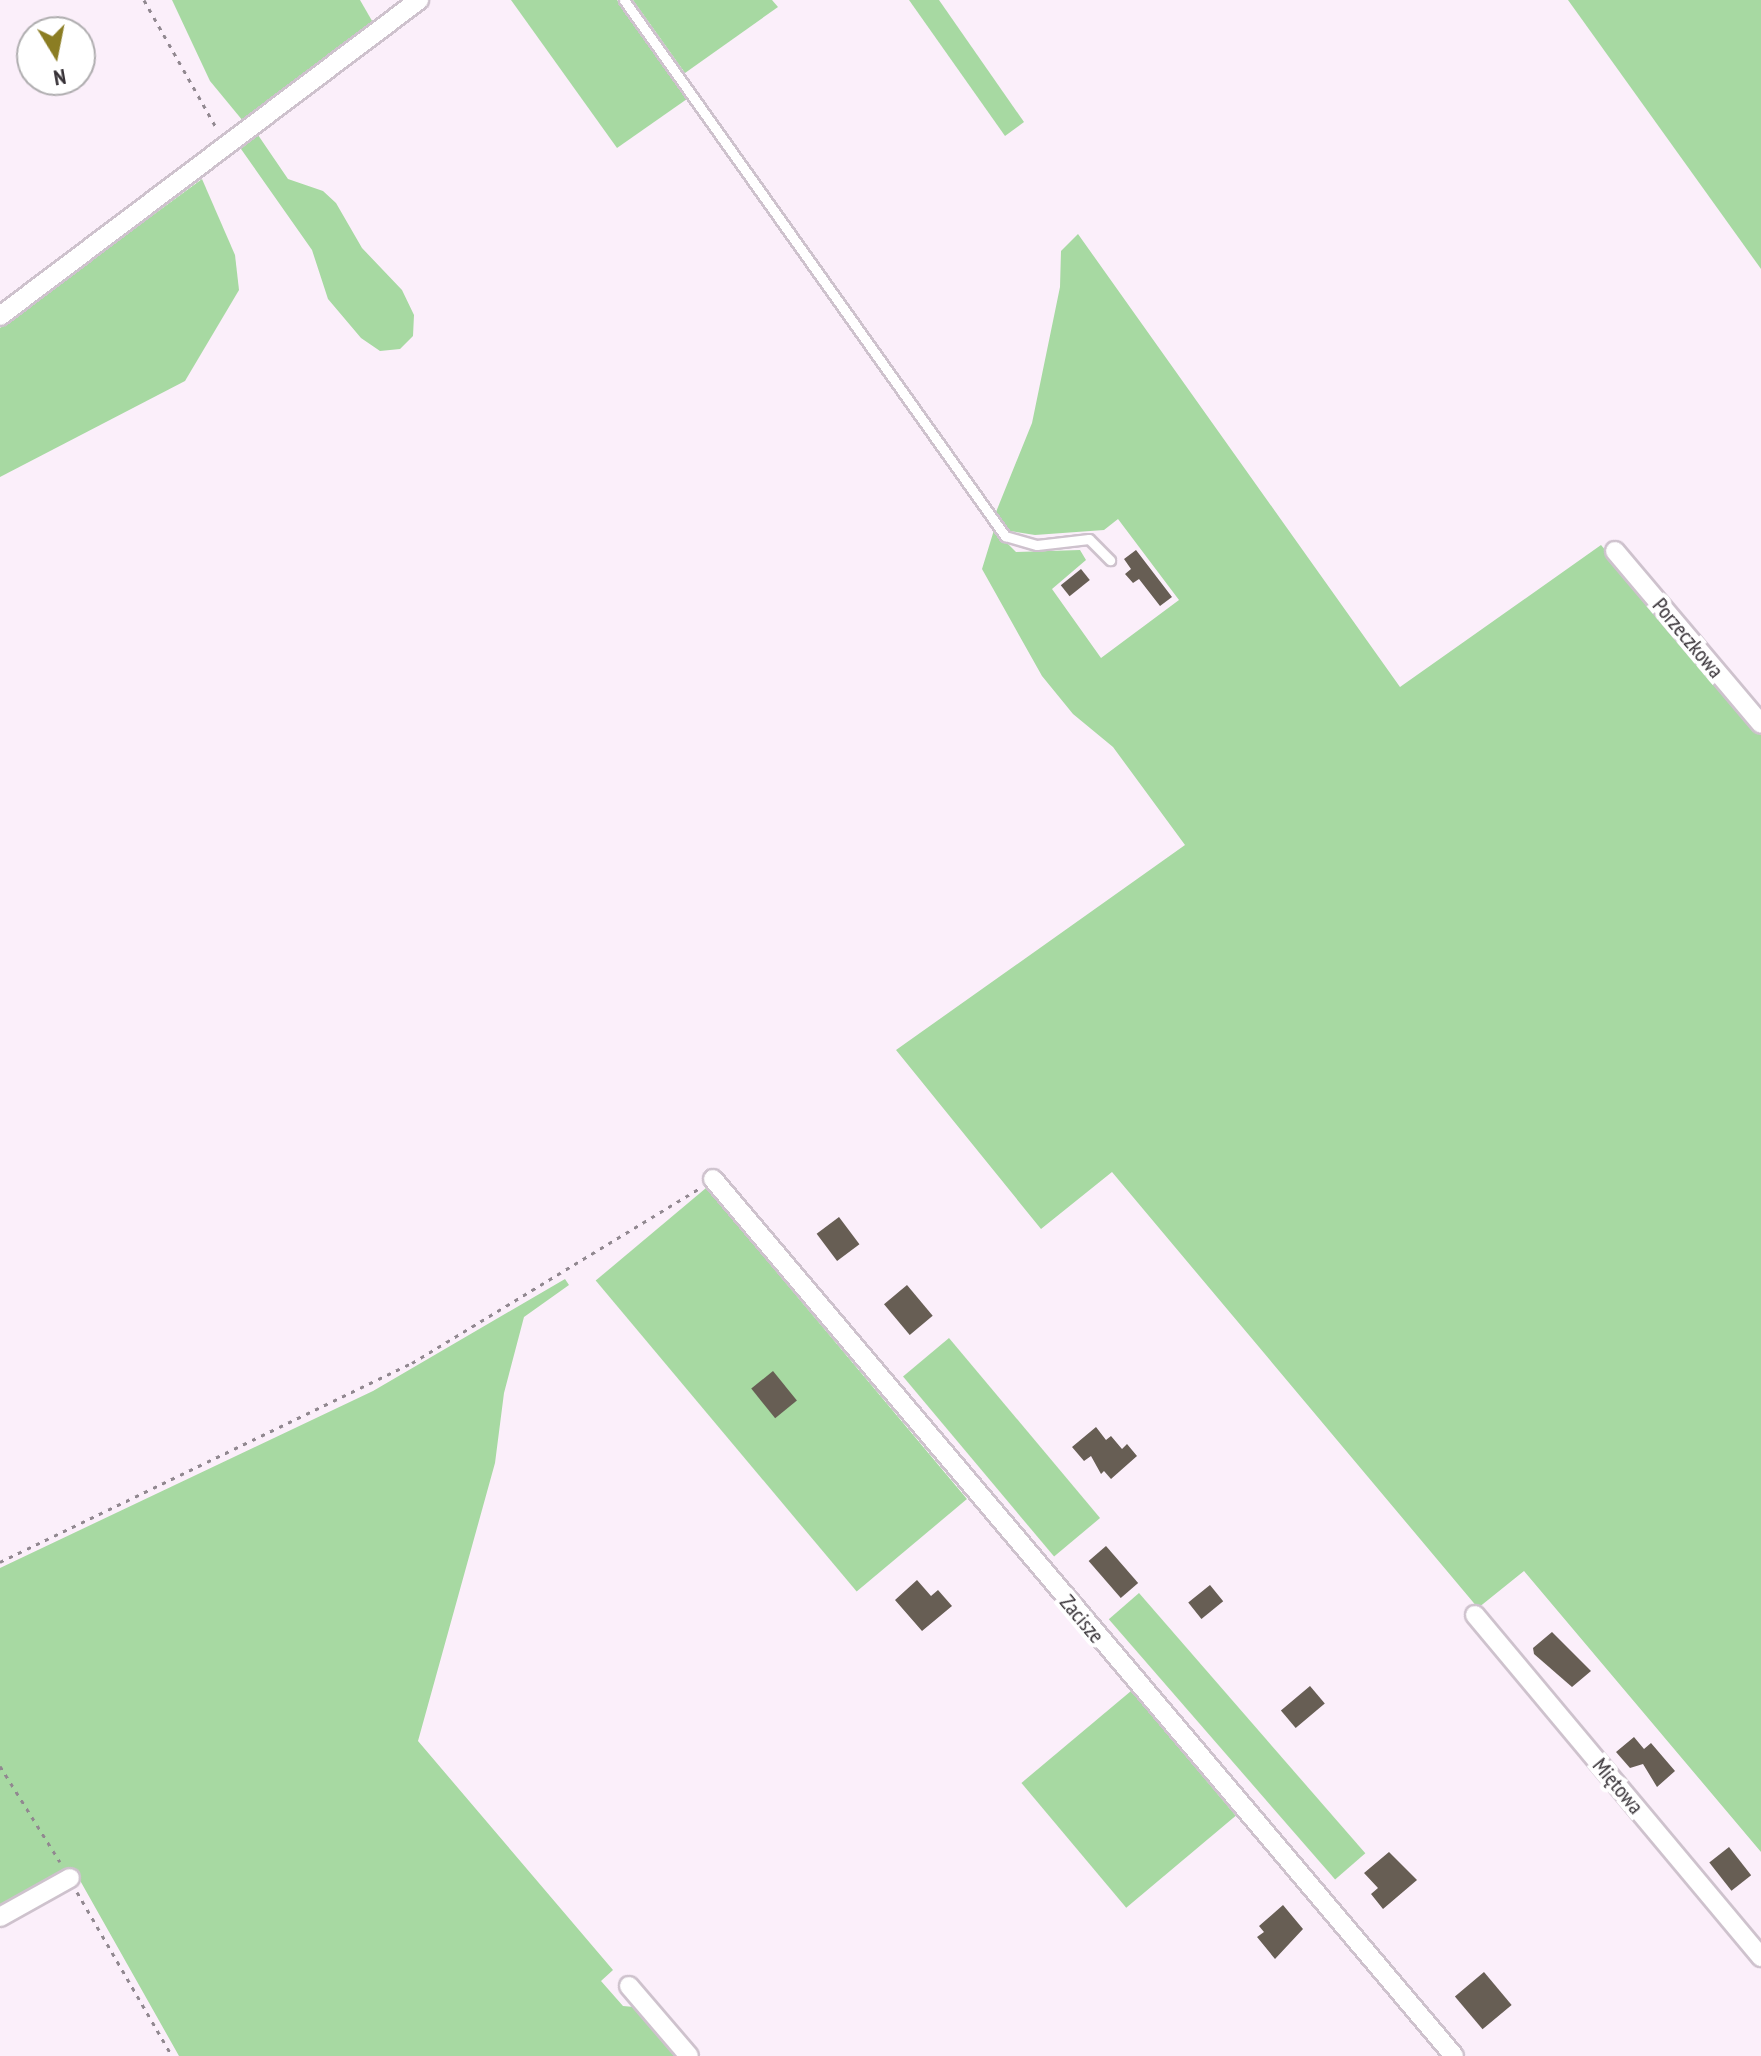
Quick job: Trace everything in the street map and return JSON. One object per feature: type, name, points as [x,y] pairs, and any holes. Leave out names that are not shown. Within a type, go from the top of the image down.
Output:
[{"type":"street","points":[[0,316],[419,0]]},
{"type":"street","name":"Porzeczkowa","points":[[1615,551],[1761,724]]},
{"type":"street","name":"Zacisze","points":[[713,1179],[1454,2056]]},
{"type":"street","name":"Miętowa","points":[[1475,1615],[1761,1957]]},
{"type":"street","points":[[0,1917],[70,1878]]},
{"type":"street","points":[[629,1986],[689,2056]]},
{"type":"lane","points":[[624,0],[1005,536],[1037,545],[1089,539],[1110,560]]},
{"type":"path","points":[[144,0],[226,145]]},
{"type":"path","points":[[0,1562],[412,1363],[713,1179]]},
{"type":"path","points":[[0,1766],[70,1878],[172,2056]]},
{"type":"green space","points":[[172,0],[360,0],[375,26],[243,121],[210,81]]},
{"type":"green space","points":[[511,0],[617,0],[687,99],[617,148]]},
{"type":"green space","points":[[633,0],[772,0],[778,7],[685,73]]},
{"type":"green space","points":[[909,0],[939,0],[1024,122],[1005,136]]},
{"type":"green space","points":[[1568,0],[1761,0],[1761,269]]},
{"type":"green space","points":[[258,135],[288,179],[323,191],[336,203],[362,248],[402,290],[414,315],[413,336],[400,349],[380,351],[361,338],[328,299],[312,250],[241,149]]},
{"type":"green space","points":[[202,179],[235,255],[239,290],[185,381],[0,477],[0,328]]},
{"type":"green space","points":[[1078,234],[1400,687],[1601,545],[1761,735],[1761,1852],[1524,1571],[1478,1608],[1112,1172],[1041,1229],[896,1050],[1185,845],[1113,747],[1073,714],[1042,676],[982,569],[994,530],[1016,552],[1080,550],[1086,560],[1052,589],[1101,658],[1179,600],[1118,519],[1104,530],[1035,535],[1010,531],[996,512],[1032,423],[1060,287],[1061,251]]},
{"type":"green space","points":[[706,1188],[967,1499],[857,1592],[596,1281]]},
{"type":"green space","points":[[565,1279],[569,1285],[524,1317],[504,1393],[495,1463],[418,1741],[613,1970],[601,1981],[623,2006],[634,2007],[676,2056],[179,2056],[73,1868],[0,1907],[0,1568],[373,1391]]},
{"type":"green space","points":[[949,1338],[1100,1518],[1054,1557],[903,1377]]},
{"type":"green space","points":[[1139,1593],[1365,1853],[1335,1880],[1109,1619]]},
{"type":"green space","points":[[1131,1691],[1236,1816],[1126,1908],[1021,1783]]},
{"type":"building","points":[[1136,550],[1172,597],[1160,606],[1139,579],[1133,583],[1125,574],[1131,569],[1124,559]]},
{"type":"building","points":[[1081,569],[1090,580],[1070,596],[1061,585]]},
{"type":"building","points":[[839,1217],[859,1244],[837,1261],[817,1234]]},
{"type":"building","points":[[907,1285],[933,1316],[910,1335],[884,1304]]},
{"type":"building","points":[[773,1371],[797,1401],[775,1418],[751,1389]]},
{"type":"building","points":[[1096,1427],[1106,1440],[1111,1436],[1122,1449],[1127,1444],[1137,1456],[1111,1479],[1104,1471],[1101,1474],[1091,1456],[1084,1461],[1072,1447]]},
{"type":"building","points":[[1106,1546],[1138,1583],[1121,1598],[1089,1561]]},
{"type":"building","points":[[917,1580],[931,1596],[938,1590],[952,1606],[922,1631],[895,1600]]},
{"type":"building","points":[[1210,1585],[1223,1601],[1201,1619],[1188,1603]]},
{"type":"building","points":[[1552,1632],[1591,1671],[1572,1687],[1534,1654],[1533,1648]]},
{"type":"building","points":[[1310,1686],[1325,1704],[1296,1728],[1281,1710]]},
{"type":"building","points":[[1634,1737],[1644,1749],[1651,1743],[1675,1771],[1657,1787],[1643,1764],[1630,1768],[1616,1752]]},
{"type":"building","points":[[1729,1847],[1751,1875],[1731,1891],[1709,1862]]},
{"type":"building","points":[[1389,1852],[1417,1880],[1383,1909],[1371,1894],[1378,1888],[1364,1873]]},
{"type":"building","points":[[1283,1905],[1303,1929],[1275,1959],[1257,1937],[1264,1932],[1259,1926]]},
{"type":"building","points":[[1484,1972],[1512,2005],[1483,2029],[1455,1996]]}]
